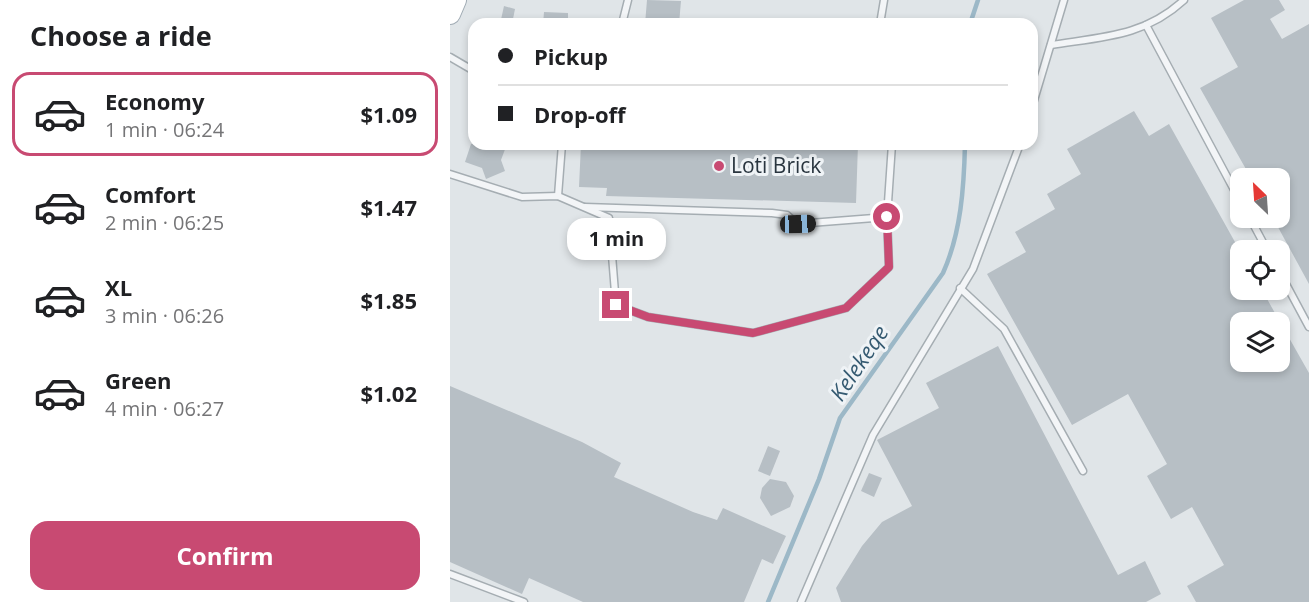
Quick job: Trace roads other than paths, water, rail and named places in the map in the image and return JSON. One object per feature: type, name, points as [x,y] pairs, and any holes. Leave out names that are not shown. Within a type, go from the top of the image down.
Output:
[{"type":"main road","points":[[450,14],[456,0]]},
{"type":"lane","points":[[624,18],[628,0]]},
{"type":"lane","points":[[881,18],[884,0]]},
{"type":"lane","points":[[1038,87],[1064,0]]},
{"type":"lane","points":[[1051,45],[1133,32],[1174,10],[1184,0]]},
{"type":"lane","points":[[1146,25],[1230,182]]},
{"type":"lane","points":[[450,57],[468,68]]},
{"type":"lane","points":[[558,196],[562,150]]},
{"type":"lane","points":[[450,174],[522,196],[558,196],[609,218],[616,305],[648,317],[753,333],[846,308],[889,267],[887,217],[892,150]]},
{"type":"lane","points":[[801,602],[873,435],[973,269],[1018,150]]},
{"type":"lane","points":[[583,207],[772,213],[787,215],[798,224],[887,217]]},
{"type":"lane","points":[[960,288],[1004,329],[1083,471]]},
{"type":"lane","points":[[1290,292],[1309,327]]},
{"type":"lane","points":[[450,574],[524,602]]},
{"type":"waterway","name":"Kelekeqe","points":[[972,18],[978,0]]},
{"type":"waterway","name":"Kelekeqe","points":[[768,602],[819,479],[840,418],[943,273],[958,226],[965,150]]},
{"type":"place","name":"Loti Brick","points":[[719,166]]}]
